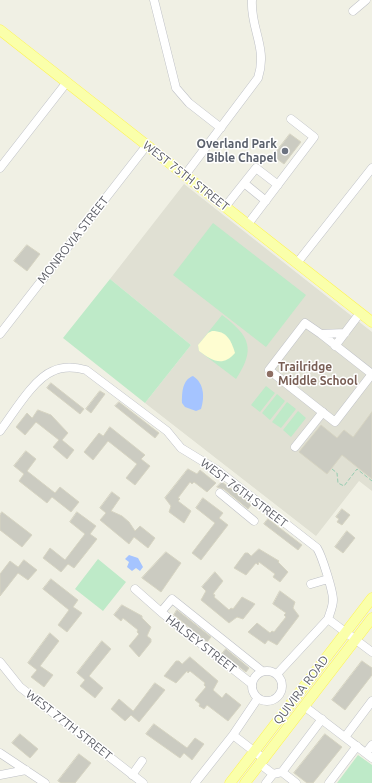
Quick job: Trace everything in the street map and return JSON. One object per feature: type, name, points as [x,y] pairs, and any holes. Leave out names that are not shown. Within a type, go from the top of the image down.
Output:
[{"type":"main road","name":"WEST 75TH STREET","points":[[0,30],[372,322]]},
{"type":"main road","name":"QUIVIRA ROAD","points":[[230,783],[372,598]]},
{"type":"main road","name":"QUIVIRA ROAD","points":[[245,783],[372,618]]},
{"type":"street","points":[[154,0],[176,88],[189,103],[221,128]]},
{"type":"street","points":[[185,175],[254,86],[262,68],[261,48],[252,12],[252,0]]},
{"type":"street","points":[[353,11],[366,0]]},
{"type":"street","points":[[0,168],[67,82]]},
{"type":"street","points":[[248,224],[314,138],[291,119]]},
{"type":"street","name":"MONROVIA STREET","points":[[0,334],[147,145]]},
{"type":"street","points":[[225,207],[256,168],[278,185]]},
{"type":"street","points":[[297,263],[372,168]]},
{"type":"street","points":[[244,183],[266,201]]},
{"type":"street","points":[[335,346],[360,313]]},
{"type":"street","points":[[305,323],[321,334],[372,374],[335,422],[269,370],[305,323]]},
{"type":"street","points":[[321,334],[345,333]]},
{"type":"street","name":"WEST 76TH STREET","points":[[0,431],[45,375],[52,371],[68,367],[92,372],[167,431],[180,448],[217,470],[317,548],[321,555],[333,600],[328,619]]},
{"type":"street","points":[[295,447],[323,412]]},
{"type":"street","points":[[220,493],[254,521]]},
{"type":"street","points":[[311,584],[328,579]]},
{"type":"street","points":[[135,589],[161,612]]},
{"type":"street","name":"HALSEY STREET","points":[[252,684],[161,612],[172,599],[262,672]]},
{"type":"street","points":[[277,674],[328,619],[372,652]]},
{"type":"street","name":"WEST 77TH STREET","points":[[0,662],[20,687],[143,783]]},
{"type":"street","points":[[268,670],[277,674],[282,683],[281,693],[277,698],[268,702],[258,698],[252,690],[252,684],[255,676],[268,670]]},
{"type":"street","points":[[195,783],[233,735],[258,698]]},
{"type":"street","points":[[345,737],[372,701]]},
{"type":"street","points":[[304,706],[369,755],[372,745]]},
{"type":"street","points":[[266,783],[273,774],[282,772],[322,719]]},
{"type":"street","points":[[233,735],[254,751],[273,774]]},
{"type":"street","points":[[329,783],[358,746]]},
{"type":"street","points":[[0,753],[45,783]]},
{"type":"street","points":[[132,775],[142,761]]},
{"type":"street","points":[[0,775],[26,770]]},
{"type":"street","points":[[282,772],[296,783]]},
{"type":"path","points":[[332,469],[337,473],[338,483],[344,486],[357,469],[372,480]]},
{"type":"shaded area","name":"Trailridge Middle School","points":[[184,184],[372,332],[372,491],[359,481],[316,536],[145,403],[191,345],[110,279]]},
{"type":"shaded area","points":[[213,223],[306,295],[266,347],[173,275]]},
{"type":"shaded area","points":[[110,279],[191,345],[145,403],[63,338]]},
{"type":"shaded area","points":[[222,315],[239,330],[247,344],[248,351],[246,359],[236,379],[199,351],[198,345]]},
{"type":"shaded area","points":[[266,386],[275,393],[260,412],[251,405]]},
{"type":"shaded area","points":[[277,394],[285,401],[270,420],[262,413]]},
{"type":"shaded area","points":[[287,402],[296,409],[281,428],[272,422]]},
{"type":"shaded area","points":[[298,411],[306,418],[291,437],[283,430]]},
{"type":"shaded area","points":[[98,559],[126,582],[103,611],[75,589]]},
{"type":"shaded area","points":[[358,755],[372,765],[372,783],[337,783]]},
{"type":"sand","points":[[217,331],[225,335],[232,344],[235,353],[226,360],[213,360],[199,351],[198,345],[208,333]]},
{"type":"water","points":[[193,376],[199,382],[203,391],[201,409],[196,411],[185,407],[182,403],[185,384],[189,378]]},
{"type":"water","points":[[129,555],[138,558],[143,567],[140,571],[136,568],[132,571],[127,567],[129,562],[125,559]]},
{"type":"building","name":"Overland Park Bible Chapel","points":[[290,134],[301,142],[284,164],[273,156]]},
{"type":"building","points":[[27,245],[40,254],[27,271],[14,261]]},
{"type":"building","points":[[51,383],[84,409],[80,414],[47,388]]},
{"type":"building","points":[[100,391],[105,394],[91,413],[86,409]]},
{"type":"building","points":[[119,402],[159,433],[155,438],[115,406]]},
{"type":"building","points":[[38,410],[51,415],[68,433],[62,440],[74,450],[67,459],[53,447],[59,440],[36,422],[25,435],[16,427],[27,413],[32,418]]},
{"type":"building","points":[[372,412],[372,479],[342,455],[327,474],[299,452],[321,425],[337,438],[344,430],[353,437]]},
{"type":"building","points":[[110,427],[145,455],[141,459],[150,466],[135,485],[126,478],[137,464],[108,441],[93,460],[84,452],[99,433],[103,436]]},
{"type":"building","points":[[26,451],[36,459],[27,471],[55,493],[60,487],[79,502],[71,512],[52,497],[47,503],[19,481],[24,474],[14,466]]},
{"type":"building","points":[[188,469],[197,474],[200,470],[216,483],[207,492],[194,482],[192,484],[190,482],[178,498],[180,499],[178,501],[191,511],[184,523],[169,512],[171,506],[165,498]]},
{"type":"building","points":[[222,482],[251,505],[248,509],[224,489],[217,487]]},
{"type":"building","points":[[112,492],[120,498],[111,511],[122,516],[129,522],[135,531],[140,526],[155,538],[148,548],[134,537],[129,544],[100,520],[106,513],[100,508]]},
{"type":"building","points":[[203,498],[223,513],[219,518],[228,525],[201,560],[192,553],[215,523],[196,508]]},
{"type":"building","points":[[342,509],[350,515],[342,525],[337,522],[339,519],[336,517]]},
{"type":"building","points":[[2,512],[32,535],[22,547],[0,530],[0,515]]},
{"type":"building","points":[[77,512],[96,526],[90,534],[97,539],[74,568],[68,564],[61,572],[43,558],[50,548],[65,560],[85,534],[70,522]]},
{"type":"building","points":[[268,519],[302,545],[298,550],[264,524]]},
{"type":"building","points":[[347,531],[355,538],[343,553],[335,547]]},
{"type":"building","points":[[259,549],[279,561],[278,562],[288,572],[280,582],[273,577],[275,574],[259,562],[258,565],[256,563],[246,575],[234,568],[245,553],[248,553],[251,556]]},
{"type":"building","points":[[166,552],[181,563],[161,592],[142,578]]},
{"type":"building","points":[[24,560],[37,570],[28,580],[18,573],[0,596],[0,574],[10,561],[18,567]]},
{"type":"building","points":[[215,572],[223,581],[213,594],[215,595],[214,597],[229,610],[231,608],[233,609],[242,597],[255,604],[243,619],[237,617],[229,623],[201,600],[206,591],[202,587]]},
{"type":"building","points":[[51,579],[78,600],[73,607],[82,613],[67,632],[58,625],[69,610],[43,589]]},
{"type":"building","points":[[280,591],[295,602],[293,608],[299,616],[277,645],[268,640],[265,644],[248,632],[257,623],[270,633],[272,631],[274,632],[286,617],[284,615],[286,613],[273,604]]},
{"type":"building","points":[[122,605],[142,616],[142,618],[151,627],[147,636],[151,639],[151,642],[139,657],[129,646],[139,634],[137,632],[138,630],[123,618],[121,621],[114,615]]},
{"type":"building","points":[[177,610],[211,637],[207,642],[174,615]]},
{"type":"building","points":[[50,633],[59,641],[40,666],[53,675],[44,687],[31,677],[37,670],[28,663]]},
{"type":"building","points":[[102,641],[111,649],[89,676],[103,688],[95,698],[80,686],[85,680],[77,673]]},
{"type":"building","points":[[226,649],[249,668],[246,672],[222,654]]},
{"type":"building","points":[[190,657],[218,681],[213,690],[222,698],[226,693],[241,705],[228,721],[207,705],[204,709],[199,706],[200,704],[195,700],[206,687],[204,685],[205,683],[190,671],[188,673],[187,671],[176,683],[164,676],[176,661],[179,661],[182,664]]},
{"type":"building","points":[[362,661],[372,668],[372,675],[345,710],[332,700]]},
{"type":"building","points":[[155,683],[165,690],[139,722],[131,715],[125,721],[111,709],[119,699],[133,711]]},
{"type":"building","points":[[154,724],[187,748],[195,738],[204,744],[192,760],[184,753],[180,758],[146,734]]},
{"type":"building","points":[[20,734],[38,749],[30,758],[12,743]]},
{"type":"building","points":[[325,734],[342,747],[313,783],[307,783],[294,773]]},
{"type":"building","points":[[79,754],[91,763],[75,783],[61,783],[58,781]]},
{"type":"place","name":"Overland Park Bible Chapel","points":[[285,151]]},
{"type":"place","name":"Trailridge Middle School","points":[[270,374]]}]
